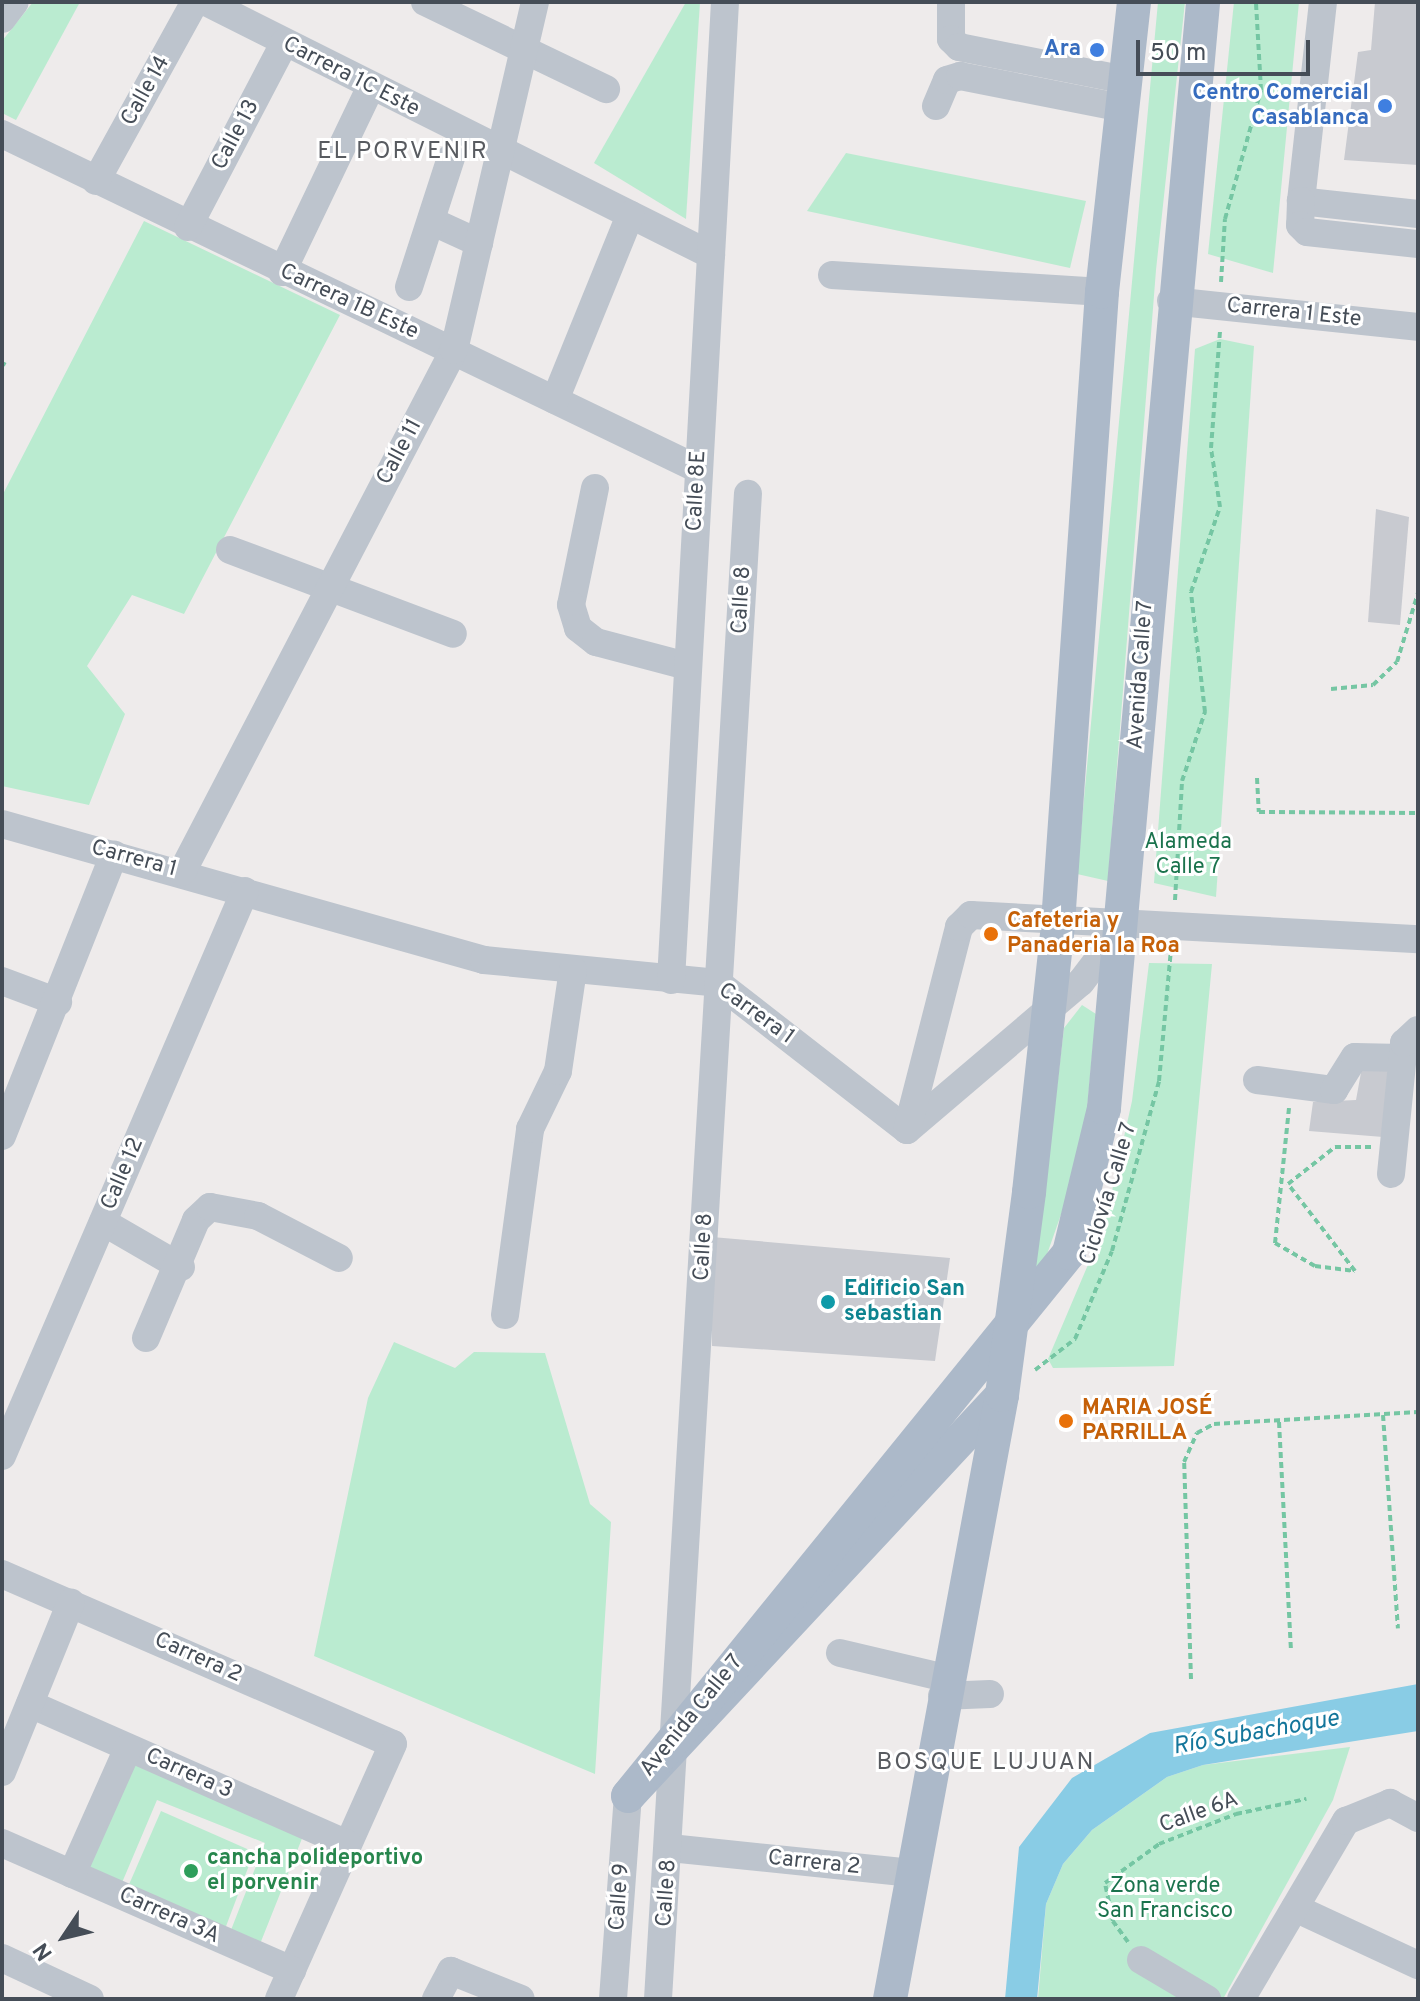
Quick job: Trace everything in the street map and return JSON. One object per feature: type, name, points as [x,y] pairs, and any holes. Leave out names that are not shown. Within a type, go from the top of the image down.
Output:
[{"type":"main road","points":[[890,1999],[944,1687],[1002,1395],[1051,1000],[1102,292],[1134,2]]},
{"type":"main road","name":"Avenida Calle 7","points":[[628,1796],[1069,1253],[1104,1108],[1122,927],[1171,301],[1203,2]]},
{"type":"main road","name":"Avenida Calle 7","points":[[628,1796],[1002,1395]]},
{"type":"street","points":[[2,19],[15,2]]},
{"type":"street","name":"Calle 14","points":[[96,181],[195,2]]},
{"type":"street","name":"Carrera 1C Este","points":[[206,2],[370,88],[711,255]]},
{"type":"street","points":[[425,2],[525,54],[606,89]]},
{"type":"street","name":"Calle 11","points":[[182,872],[454,350],[535,2]]},
{"type":"street","name":"Calle 8E","points":[[671,980],[725,2]]},
{"type":"street","points":[[951,2],[951,39],[959,47],[1125,94]]},
{"type":"street","points":[[1323,2],[1300,225],[1307,232],[1418,244]]},
{"type":"street","name":"Calle 13","points":[[188,227],[284,43]]},
{"type":"street","points":[[936,106],[947,80],[960,76],[1125,94]]},
{"type":"street","points":[[282,272],[370,88]]},
{"type":"street","name":"Carrera 1B Este","points":[[2,134],[188,227],[454,350],[698,469]]},
{"type":"street","points":[[409,287],[451,158]]},
{"type":"street","points":[[1301,201],[1418,214]]},
{"type":"street","points":[[555,400],[630,215]]},
{"type":"street","points":[[431,221],[479,243]]},
{"type":"street","points":[[832,275],[1102,292]]},
{"type":"street","name":"Carrera 1 Este","points":[[1171,301],[1418,327]]},
{"type":"street","points":[[595,488],[571,605],[578,628],[596,642],[687,666]]},
{"type":"street","name":"Calle 8","points":[[658,1999],[670,1848],[748,494]]},
{"type":"street","points":[[230,550],[453,634]]},
{"type":"street","name":"Carrera 1","points":[[2,824],[182,872],[484,960],[718,983],[907,1130]]},
{"type":"street","points":[[2,1136],[58,1002],[114,854]]},
{"type":"street","name":"Calle 12","points":[[2,1456],[245,891]]},
{"type":"street","points":[[907,1130],[964,919],[1418,939]]},
{"type":"street","points":[[907,1130],[1051,1000],[1097,966],[1122,927]]},
{"type":"street","points":[[505,1315],[530,1129],[558,1071],[573,970]]},
{"type":"street","points":[[2,981],[58,1002]]},
{"type":"street","points":[[1392,1161],[1404,1043],[1418,1030]]},
{"type":"street","points":[[1257,1080],[1334,1090],[1355,1057],[1402,1058]]},
{"type":"street","points":[[146,1338],[181,1267],[196,1220],[218,1205],[258,1216],[339,1258]]},
{"type":"street","points":[[103,1222],[181,1267]]},
{"type":"street","name":"Carrera 2","points":[[2,1574],[393,1744],[348,1844]]},
{"type":"street","points":[[2,1772],[71,1602]]},
{"type":"street","points":[[840,1653],[944,1687],[990,1694]]},
{"type":"street","name":"Carrera 3","points":[[30,1704],[348,1844]]},
{"type":"street","points":[[72,1874],[128,1748]]},
{"type":"street","name":"Calle 9","points":[[613,1999],[628,1796]]},
{"type":"street","points":[[1241,1999],[1346,1821],[1390,1803],[1418,1818]]},
{"type":"street","name":"Carrera 3A","points":[[2,1843],[292,1970]]},
{"type":"street","points":[[279,1999],[348,1844]]},
{"type":"street","name":"Carrera 2","points":[[670,1848],[910,1873]]},
{"type":"street","points":[[1295,1908],[1418,1965]]},
{"type":"street","points":[[2,1958],[90,1999]]},
{"type":"street","points":[[1141,1960],[1207,1999]]},
{"type":"street","points":[[436,1999],[451,1971],[521,1999]]},
{"type":"path","points":[[1221,292],[1225,219],[1261,90],[1256,2]]},
{"type":"path","points":[[1177,888],[1182,781],[1205,712],[1191,592],[1220,507],[1211,448],[1220,339]]},
{"type":"path","points":[[1331,689],[1373,685],[1397,662],[1418,593]]},
{"type":"path","points":[[1257,778],[1259,812],[1418,813]]},
{"type":"path","name":"Ciclovía Calle 7","points":[[1002,1395],[1075,1339],[1112,1251],[1159,1081],[1170,963]]},
{"type":"path","points":[[1291,1084],[1275,1243],[1315,1266],[1355,1271],[1288,1184],[1335,1147],[1392,1161]]},
{"type":"path","points":[[1191,1679],[1184,1462],[1197,1433],[1214,1424],[1418,1412]]},
{"type":"path","points":[[1383,1415],[1398,1628]]},
{"type":"path","points":[[1279,1421],[1291,1651]]},
{"type":"path","name":"Calle 6A","points":[[1141,1960],[1113,1921],[1105,1883],[1159,1844],[1236,1814],[1306,1799]]},
{"type":"green space","points":[[33,2],[80,2],[16,120],[2,113],[2,41]]},
{"type":"green space","points":[[686,2],[700,2],[686,219],[594,163]]},
{"type":"green space","points":[[1158,2],[1185,2],[1156,270],[1108,881],[1077,874]]},
{"type":"green space","points":[[1234,2],[1299,2],[1273,273],[1208,254]]},
{"type":"green space","points":[[846,153],[1086,201],[1070,268],[807,211]]},
{"type":"green space","points":[[144,221],[340,315],[184,614],[132,595],[87,666],[125,714],[89,805],[2,786],[2,496]]},
{"type":"green space","name":"Alameda Calle 7","points":[[1220,339],[1254,346],[1216,897],[1154,883],[1195,349]]},
{"type":"green space","points":[[1149,963],[1212,964],[1174,1366],[1053,1368],[1048,1359],[1104,1227],[1132,1101]]},
{"type":"green space","points":[[1082,1005],[1096,1014],[1083,1152],[1032,1297],[1064,1028]]},
{"type":"green space","points":[[394,1342],[455,1368],[474,1352],[545,1353],[590,1504],[611,1522],[595,1774],[314,1656],[368,1398]]},
{"type":"green space","name":"Zona verde San Francisco","points":[[1350,1747],[1333,1800],[1223,1999],[1038,1999],[1046,1904],[1063,1864],[1092,1830],[1167,1777],[1203,1765]]},
{"type":"green space","points":[[135,1764],[303,1836],[260,1944],[231,1930],[265,1843],[157,1800],[121,1885],[87,1871]]},
{"type":"green space","name":"cancha polideportivo el porvenir","points":[[161,1811],[254,1852],[225,1929],[127,1889]]},
{"type":"water","name":"Río Subachoque","points":[[1418,1684],[1418,1731],[1203,1765],[1167,1777],[1092,1830],[1063,1864],[1046,1904],[1037,1999],[1005,1999],[1019,1847],[1072,1778],[1150,1733]]},
{"type":"building","name":"Centro Comercial Casablanca","points":[[1375,2],[1418,2],[1418,165],[1344,160],[1358,52],[1371,50]]},
{"type":"building","points":[[1376,509],[1409,517],[1400,625],[1368,622]]},
{"type":"building","points":[[1362,1067],[1388,1067],[1383,1137],[1309,1131],[1313,1102],[1356,1100]]},
{"type":"building","name":"Edificio San sebastian","points":[[712,1237],[950,1258],[935,1361],[712,1346]]},
{"type":"place","name":"Ara","points":[[1097,50]]},
{"type":"place","name":"Centro Comercial Casablanca","points":[[1385,106]]},
{"type":"place","name":"Cafeteria y Panaderia la Roa","points":[[991,934]]},
{"type":"place","name":"Edificio San sebastian","points":[[828,1302]]},
{"type":"place","name":"MARIA JOSÉ PARRILLA","points":[[1066,1421]]},
{"type":"place","name":"cancha polideportivo el porvenir","points":[[191,1871]]},
{"type":"district","name":"EL PORVENIR","points":[[403,153]]},
{"type":"district","name":"BOSQUE LUJUAN","points":[[986,1764]]}]
